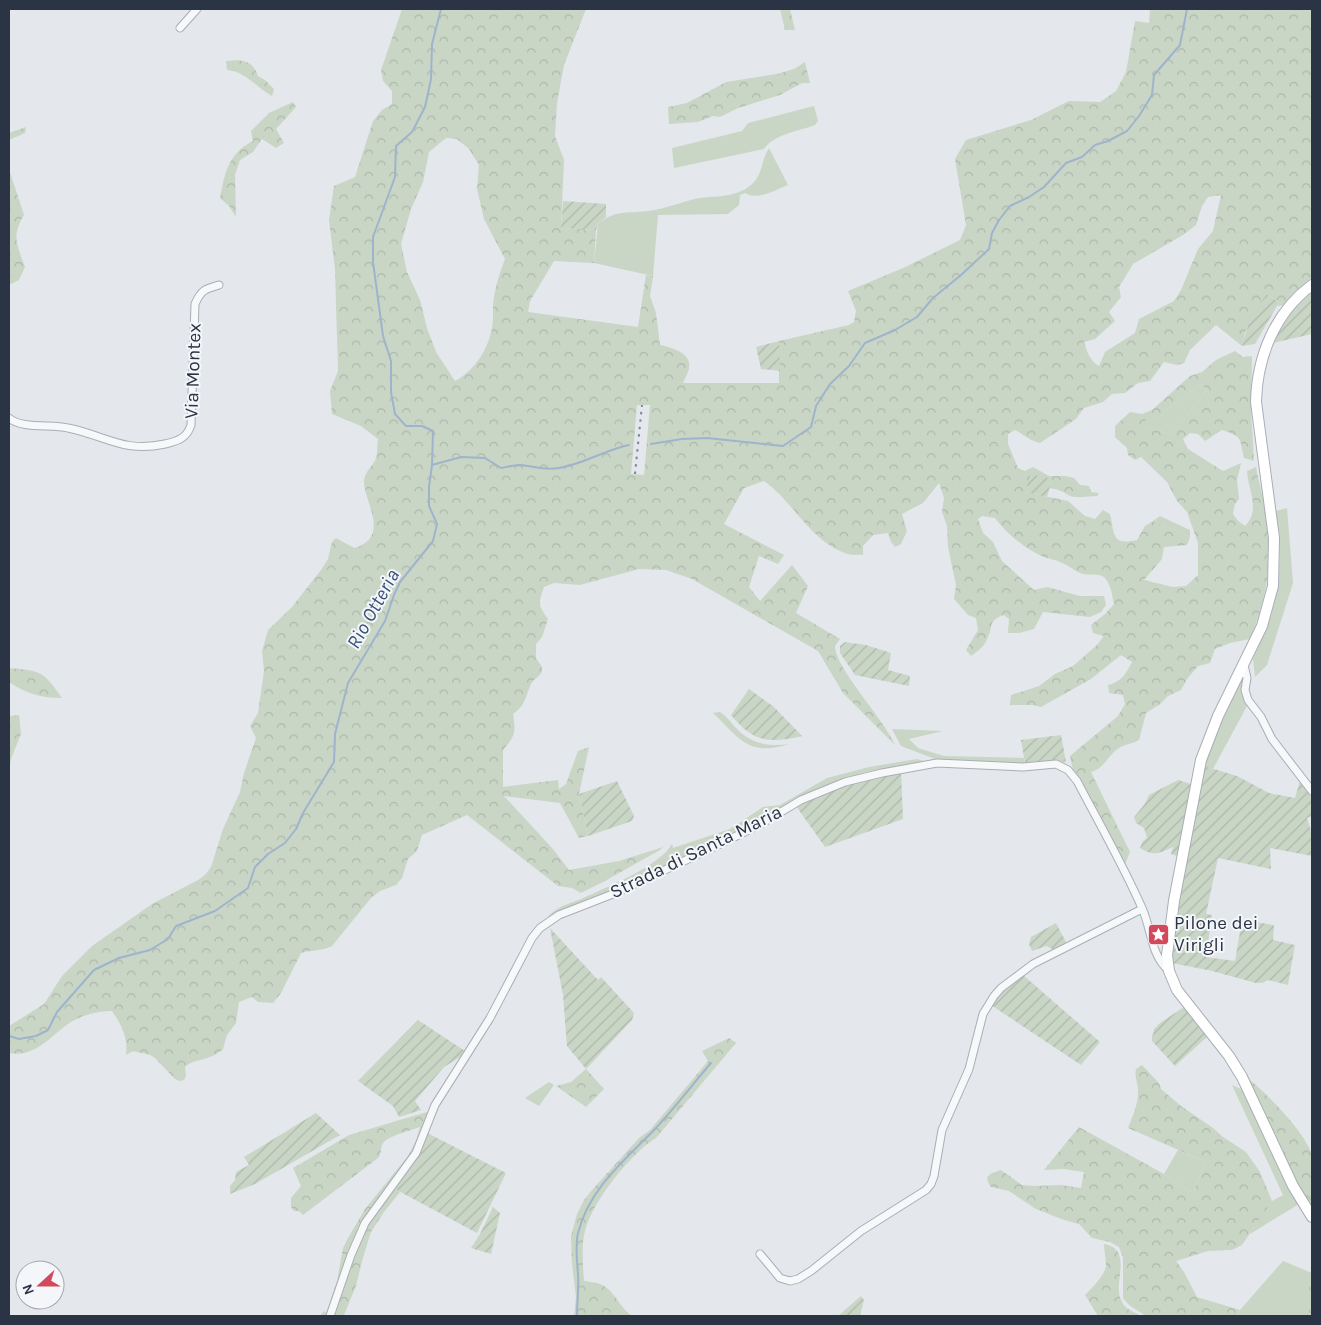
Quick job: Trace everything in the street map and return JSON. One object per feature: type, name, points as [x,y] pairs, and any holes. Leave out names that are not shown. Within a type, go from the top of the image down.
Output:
[{"type":"main road","points":[[1312,285],[1290,306],[1275,326],[1264,352],[1258,377],[1257,417],[1272,525],[1274,565],[1272,592],[1266,616],[1215,724],[1199,770],[1167,950],[1169,971],[1180,994],[1229,1056],[1242,1077],[1293,1186],[1312,1216]]},
{"type":"street","points":[[180,28],[197,9]]},
{"type":"street","name":"Via Montex","points":[[9,418],[17,424],[66,427],[133,447],[156,446],[182,438],[188,434],[192,426],[195,304],[200,292],[219,285]]},
{"type":"street","points":[[1244,665],[1247,678],[1245,690],[1248,700],[1261,717],[1272,739],[1312,791]]},
{"type":"street","name":"Strada di Santa Maria","points":[[330,1316],[351,1255],[365,1223],[416,1153],[436,1105],[490,1018],[535,934],[542,926],[559,916],[618,892],[744,833],[809,796],[845,782],[882,772],[937,763],[1023,767],[1060,765],[1068,770],[1077,781],[1142,909],[1157,956],[1169,971]]},
{"type":"street","points":[[760,1254],[780,1278],[790,1281],[798,1279],[811,1272],[861,1231],[926,1190],[933,1180],[942,1130],[966,1074],[980,1023],[991,1000],[1001,988],[1028,967],[1142,909]]},
{"type":"green space","points":[[402,9],[586,9],[564,65],[557,103],[555,136],[564,160],[561,228],[596,230],[594,263],[554,261],[530,301],[528,312],[638,327],[646,275],[653,276],[650,296],[656,313],[660,345],[684,354],[687,358],[689,369],[683,383],[779,383],[779,341],[849,325],[854,322],[856,311],[848,291],[903,268],[960,240],[966,225],[955,159],[966,140],[1031,120],[1069,101],[1100,102],[1116,91],[1126,72],[1135,21],[1149,23],[1150,9],[1312,9],[1312,277],[1293,293],[1283,305],[1267,294],[1245,332],[1242,346],[1216,325],[1190,350],[1184,363],[1177,365],[1164,362],[1150,381],[1138,383],[1125,393],[1112,394],[1103,402],[1084,408],[1076,419],[1040,443],[1015,430],[1008,434],[1008,444],[1018,468],[1025,471],[1033,467],[1049,476],[1074,478],[1080,485],[1089,486],[1091,492],[1099,493],[1097,496],[1071,496],[1059,490],[1049,488],[1052,479],[1025,492],[1068,501],[1085,516],[1095,519],[1103,510],[1110,514],[1115,536],[1122,541],[1137,540],[1145,526],[1153,521],[1190,537],[1187,545],[1164,547],[1162,559],[1144,580],[1173,587],[1186,586],[1198,575],[1198,543],[1187,512],[1177,501],[1167,482],[1141,457],[1135,460],[1128,455],[1127,448],[1115,437],[1115,426],[1130,412],[1142,414],[1152,410],[1190,376],[1202,372],[1216,360],[1235,351],[1243,357],[1252,356],[1251,411],[1254,461],[1244,458],[1237,436],[1222,430],[1205,441],[1198,434],[1190,433],[1183,439],[1188,449],[1223,471],[1241,463],[1237,480],[1239,499],[1235,504],[1233,514],[1245,526],[1250,520],[1253,507],[1247,471],[1256,467],[1265,508],[1269,543],[1268,575],[1265,591],[1250,639],[1230,643],[1215,649],[1210,663],[1198,666],[1181,690],[1168,696],[1159,705],[1146,713],[1139,740],[1119,748],[1100,768],[1091,772],[1130,852],[1125,864],[1073,770],[1070,756],[1118,716],[1125,704],[1123,695],[1109,693],[1108,685],[1123,677],[1132,662],[1121,655],[1091,679],[1041,707],[1010,705],[1011,695],[1039,686],[1055,674],[1073,666],[1097,645],[1104,636],[1093,633],[1091,625],[1114,604],[1110,587],[1105,578],[1100,575],[1083,574],[1060,562],[1037,554],[1005,530],[995,518],[982,516],[978,519],[983,533],[993,542],[1002,561],[1034,590],[1047,587],[1080,596],[1104,596],[1106,605],[1101,612],[1090,617],[1043,612],[1034,629],[1019,633],[1008,633],[1009,619],[1004,615],[995,619],[984,644],[971,656],[966,650],[978,630],[976,618],[968,615],[954,599],[956,585],[948,547],[947,526],[942,512],[944,498],[939,483],[923,503],[902,514],[907,531],[901,544],[895,547],[888,533],[873,535],[863,546],[863,555],[854,555],[848,554],[823,541],[785,500],[764,481],[744,488],[724,524],[784,555],[778,564],[759,556],[749,587],[760,601],[792,565],[808,586],[796,613],[840,639],[835,646],[837,656],[895,745],[843,693],[818,651],[692,579],[666,570],[639,569],[580,585],[554,583],[544,587],[540,601],[542,610],[548,619],[542,637],[536,644],[536,658],[542,667],[542,672],[531,684],[523,704],[513,714],[514,734],[503,750],[503,787],[558,780],[559,789],[566,784],[578,751],[589,747],[579,794],[588,836],[579,838],[560,803],[504,796],[553,849],[569,870],[619,861],[663,847],[660,850],[581,893],[572,888],[558,886],[467,815],[422,835],[417,851],[408,859],[402,878],[396,885],[380,891],[371,898],[332,946],[301,953],[281,993],[273,1003],[258,1002],[252,997],[239,1002],[236,1023],[227,1035],[223,1049],[212,1056],[193,1062],[185,1067],[186,1076],[184,1080],[175,1079],[150,1055],[133,1051],[126,1055],[124,1032],[112,1011],[84,1016],[68,1024],[34,1049],[18,1054],[9,1053],[9,1026],[44,1004],[62,976],[92,946],[152,904],[198,880],[211,867],[223,829],[240,792],[244,773],[256,738],[250,726],[258,713],[264,671],[262,651],[268,630],[292,607],[321,570],[328,559],[332,542],[336,538],[354,548],[365,543],[371,536],[374,528],[373,519],[365,491],[364,478],[376,458],[378,439],[361,426],[332,414],[330,391],[338,371],[335,270],[329,220],[334,186],[355,177],[373,121],[382,110],[392,104],[392,91],[383,81],[381,70]],"holes":[[[446,138],[457,139],[469,149],[479,165],[477,189],[484,219],[505,259],[498,278],[493,305],[493,324],[484,352],[474,366],[455,381],[436,352],[427,328],[420,300],[407,272],[401,244],[411,209],[423,182],[429,152]],[[1221,195],[1213,231],[1198,249],[1181,290],[1174,301],[1139,319],[1135,333],[1105,352],[1099,366],[1091,359],[1084,342],[1095,339],[1115,321],[1109,312],[1121,297],[1119,287],[1133,264],[1183,235],[1196,225],[1202,206],[1208,197]],[[1201,384],[1207,390],[1174,432],[1169,434],[1147,427],[1145,420],[1155,420]],[[637,405],[650,405],[644,475],[631,474]]]},
{"type":"green space","points":[[780,9],[790,9],[795,30],[785,30]]},
{"type":"green space","points":[[238,60],[249,63],[255,69],[258,76],[274,89],[272,96],[240,73],[227,70],[226,61]]},
{"type":"green space","points":[[805,62],[810,83],[802,83],[780,95],[738,108],[720,117],[713,116],[698,122],[669,124],[668,107],[687,103],[726,82],[777,74],[794,69]]},
{"type":"green space","points":[[293,102],[296,107],[276,129],[284,143],[276,148],[262,139],[253,152],[240,160],[235,175],[236,217],[229,206],[220,198],[229,165],[238,152],[253,141],[251,131],[269,113]]},
{"type":"green space","points":[[814,106],[818,121],[815,125],[780,136],[764,149],[674,168],[672,148],[742,131],[748,123]]},
{"type":"green space","points":[[26,127],[25,133],[9,140],[9,133]]},
{"type":"green space","points":[[769,148],[788,185],[761,195],[755,196],[745,193],[740,195],[739,205],[728,214],[658,215],[653,276],[594,263],[598,224],[604,219],[616,214],[655,210],[694,199],[740,192],[751,185],[758,177]]},
{"type":"green space","points":[[9,169],[24,215],[16,235],[25,267],[19,280],[9,285]]},
{"type":"green space","points":[[563,201],[606,204],[606,217],[598,224],[596,230],[561,228]]},
{"type":"green space","points":[[1312,292],[1312,334],[1273,343],[1290,315]]},
{"type":"green space","points":[[1267,294],[1283,305],[1277,306],[1255,344],[1242,346],[1252,318]]},
{"type":"green space","points":[[779,341],[780,371],[761,369],[756,347]]},
{"type":"green space","points":[[1201,384],[1207,390],[1174,432],[1169,434],[1147,427],[1144,420],[1155,420]]},
{"type":"green space","points":[[1031,474],[1052,479],[1047,497],[1025,492]]},
{"type":"green space","points":[[1287,508],[1293,583],[1267,665],[1255,677],[1253,659],[1271,616],[1279,581],[1280,538],[1276,511]]},
{"type":"green space","points":[[1160,516],[1190,530],[1190,537],[1153,521]]},
{"type":"green space","points":[[845,642],[866,645],[891,653],[888,670],[910,676],[909,686],[855,675],[840,653],[840,646]]},
{"type":"green space","points":[[9,668],[29,670],[41,674],[46,677],[62,698],[34,694],[16,686],[9,682]]},
{"type":"green space","points":[[1244,674],[1248,704],[1213,769],[1204,766],[1223,716]]},
{"type":"green space","points":[[749,689],[774,707],[802,736],[780,740],[762,739],[754,736],[739,724],[731,715]]},
{"type":"green space","points":[[720,712],[748,738],[768,745],[789,744],[764,748],[754,747],[738,738],[713,713]]},
{"type":"green space","points":[[19,715],[21,734],[11,759],[9,771],[9,716]]},
{"type":"green space","points":[[892,729],[943,731],[909,739],[918,748],[944,756],[1024,758],[1025,763],[935,759],[901,746]]},
{"type":"green space","points":[[1061,735],[1066,762],[1025,763],[1021,740]]},
{"type":"green space","points":[[917,759],[924,761],[867,772],[821,787],[796,798],[758,822],[701,850],[546,921],[552,913],[561,907],[617,883],[644,868],[666,852],[672,844],[673,848],[730,829],[763,807],[780,805],[827,778],[869,767]]},
{"type":"green space","points":[[1204,766],[1237,776],[1269,793],[1295,798],[1300,781],[1312,795],[1312,816],[1307,818],[1312,834],[1312,856],[1270,848],[1271,869],[1218,858],[1206,914],[1212,915],[1206,957],[1235,961],[1242,920],[1274,925],[1273,940],[1295,945],[1288,985],[1268,980],[1256,983],[1172,963],[1171,953],[1178,901]]},
{"type":"green space","points":[[901,772],[903,819],[825,847],[796,806],[849,784]]},
{"type":"green space","points":[[1178,780],[1191,784],[1177,856],[1171,854],[1173,847],[1156,853],[1145,851],[1140,848],[1143,841],[1147,838],[1144,828],[1136,823],[1134,817],[1144,805],[1149,795]]},
{"type":"green space","points":[[617,781],[634,816],[632,821],[588,836],[579,794]]},
{"type":"green space","points":[[1056,923],[1067,944],[1055,950],[1046,946],[1032,951],[1029,944],[1031,937]]},
{"type":"green space","points":[[550,928],[598,980],[601,977],[634,1013],[632,1020],[586,1069],[567,1046],[563,995]]},
{"type":"green space","points":[[1023,975],[1100,1042],[1081,1065],[991,1005],[1003,991]]},
{"type":"green space","points":[[1184,1007],[1208,1036],[1175,1066],[1152,1041],[1152,1038],[1154,1029],[1160,1023]]},
{"type":"green space","points":[[418,1020],[465,1051],[463,1055],[444,1067],[415,1101],[421,1110],[399,1117],[393,1106],[358,1081]]},
{"type":"green space","points":[[729,1038],[736,1043],[656,1138],[624,1166],[604,1193],[589,1219],[583,1243],[584,1281],[598,1283],[610,1290],[632,1316],[574,1316],[576,1297],[571,1236],[577,1214],[584,1200],[639,1138],[650,1130],[708,1061],[702,1051]]},
{"type":"green space","points":[[1142,1065],[1159,1083],[1161,1089],[1181,1106],[1246,1152],[1260,1172],[1272,1201],[1242,1245],[1232,1250],[1208,1251],[1176,1261],[1197,1297],[1240,1310],[1237,1316],[1146,1316],[1129,1305],[1123,1298],[1123,1257],[1119,1247],[1110,1242],[1092,1238],[1079,1224],[1036,1209],[1009,1191],[991,1187],[988,1182],[987,1177],[1001,1170],[1022,1185],[1061,1185],[1081,1188],[1084,1172],[1063,1169],[1044,1170],[1079,1127],[1164,1174],[1193,1193],[1206,1162],[1128,1128],[1138,1097],[1136,1069]]},
{"type":"green space","points":[[586,1069],[604,1089],[586,1107],[556,1086],[571,1082]]},
{"type":"green space","points":[[1247,1078],[1295,1126],[1309,1148],[1313,1170],[1312,1211],[1294,1179]]},
{"type":"green space","points":[[549,1082],[554,1085],[539,1106],[525,1098]]},
{"type":"green space","points":[[1232,1085],[1245,1091],[1299,1204],[1250,1234],[1272,1201],[1283,1195]]},
{"type":"green space","points":[[427,1112],[428,1119],[418,1148],[373,1207],[327,1316],[320,1316],[324,1311],[326,1313],[337,1281],[343,1248],[348,1238],[365,1209],[408,1156],[416,1141],[420,1127],[386,1140],[382,1145],[378,1158],[303,1215],[299,1211],[294,1211],[291,1207],[291,1198],[301,1186],[293,1168],[349,1135]]},
{"type":"green space","points":[[316,1113],[340,1135],[255,1184],[230,1194],[230,1186],[235,1180],[236,1172],[249,1165],[244,1157]]},
{"type":"green space","points":[[427,1133],[506,1173],[477,1233],[393,1188]]},
{"type":"green space","points":[[1178,1150],[1206,1162],[1193,1193],[1164,1174]]},
{"type":"green space","points":[[393,1188],[400,1192],[371,1232],[356,1286],[344,1315],[333,1316],[362,1233]]},
{"type":"green space","points":[[493,1207],[500,1213],[491,1254],[471,1248]]},
{"type":"green space","points":[[1104,1244],[1113,1247],[1118,1253],[1120,1260],[1119,1295],[1122,1302],[1128,1309],[1141,1316],[1098,1316],[1085,1295],[1104,1272],[1106,1262]]},
{"type":"green space","points":[[1283,1261],[1312,1273],[1312,1281],[1309,1286],[1309,1316],[1237,1316],[1240,1310]]},
{"type":"green space","points":[[1312,1281],[1312,1316],[1309,1316],[1309,1286]]},
{"type":"green space","points":[[861,1296],[864,1300],[860,1316],[838,1316]]},
{"type":"waterway","name":"Rio Otteria","points":[[9,1036],[19,1039],[36,1036],[48,1030],[57,1012],[94,970],[119,958],[150,950],[168,939],[176,926],[215,911],[248,888],[255,867],[268,854],[285,843],[296,829],[303,813],[334,762],[335,734],[348,683],[385,621],[400,582],[433,541],[437,524],[429,506],[433,431],[422,426],[406,426],[395,414],[391,392],[391,361],[383,336],[373,262],[373,237],[395,177],[396,146],[412,132],[425,107],[431,79],[432,44],[441,9]]},
{"type":"waterway","points":[[651,444],[682,439],[707,438],[783,446],[811,427],[816,406],[830,384],[849,366],[865,343],[895,330],[917,317],[933,298],[989,249],[992,233],[1010,206],[1044,187],[1066,163],[1082,157],[1095,145],[1108,141],[1127,131],[1152,95],[1154,75],[1180,45],[1187,9]]},
{"type":"waterway","points":[[432,465],[461,457],[485,458],[501,468],[520,465],[554,469],[629,445]]},
{"type":"waterway","points":[[577,1316],[577,1238],[583,1217],[590,1203],[609,1177],[661,1122],[711,1063]]},
{"type":"railway","points":[[635,474],[642,405]]},
{"type":"place","name":"Pilone dei Virigli","points":[[1158,934]]}]
